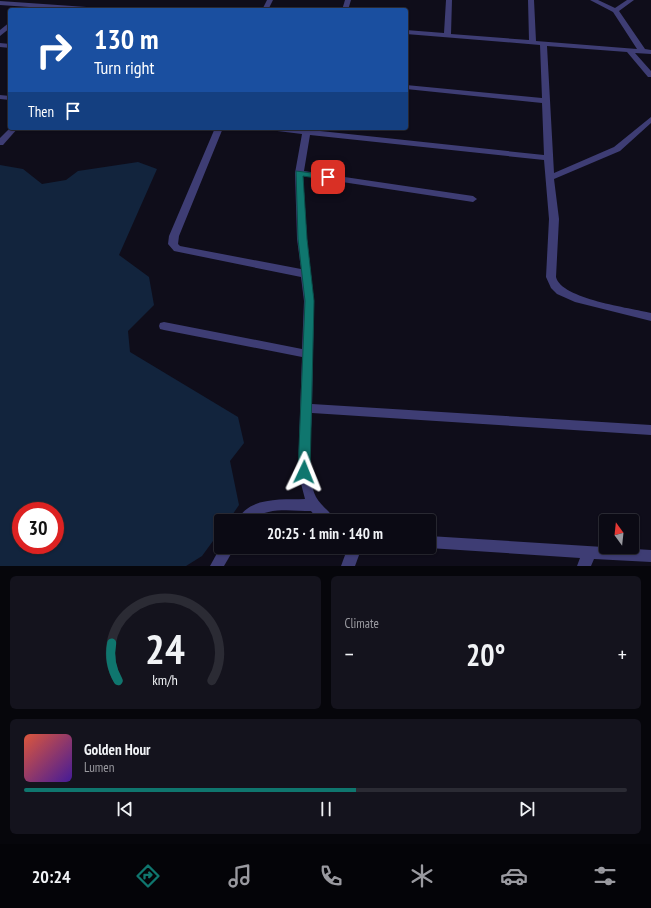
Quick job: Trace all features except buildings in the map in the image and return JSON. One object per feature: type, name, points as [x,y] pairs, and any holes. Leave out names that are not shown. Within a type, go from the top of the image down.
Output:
[{"type":"street","points":[[0,3],[13,2],[26,7],[75,8],[80,0]]},
{"type":"street","points":[[447,36],[448,0]]},
{"type":"street","points":[[531,0],[533,43]]},
{"type":"street","points":[[593,0],[615,12],[643,52]]},
{"type":"street","points":[[615,12],[631,0]]},
{"type":"street","points":[[0,34],[8,26]]},
{"type":"street","points":[[408,32],[651,52]]},
{"type":"street","points":[[543,44],[548,158],[554,219],[551,277],[553,284],[562,292],[580,299],[651,316]]},
{"type":"street","points":[[629,50],[651,75]]},
{"type":"street","points":[[408,87],[545,101]]},
{"type":"street","points":[[550,178],[617,150],[651,119]]},
{"type":"street","points":[[0,143],[12,130]]},
{"type":"street","points":[[218,130],[174,236],[173,244],[177,249],[306,274]]},
{"type":"street","points":[[322,514],[313,505],[306,486],[304,472],[309,301],[302,239],[299,173],[306,130],[548,158]]},
{"type":"street","points":[[299,173],[473,199]]},
{"type":"street","points":[[164,326],[308,354]]},
{"type":"street","points":[[306,408],[651,430]]},
{"type":"street","points":[[250,514],[252,511],[267,506],[313,505]]},
{"type":"street","points":[[436,542],[651,556]]},
{"type":"street","points":[[584,566],[589,553]]},
{"type":"street","points":[[217,566],[224,554]]},
{"type":"street","points":[[348,566],[352,554]]},
{"type":"water","points":[[138,162],[157,169],[119,255],[149,277],[154,305],[128,331],[130,352],[238,417],[244,443],[230,461],[239,505],[233,514],[214,514],[214,540],[202,556],[186,566],[0,566],[0,165],[23,169],[42,184],[66,180],[78,171]]},
{"type":"route","points":[[304,472],[309,301],[302,239],[299,173],[328,177]]}]
